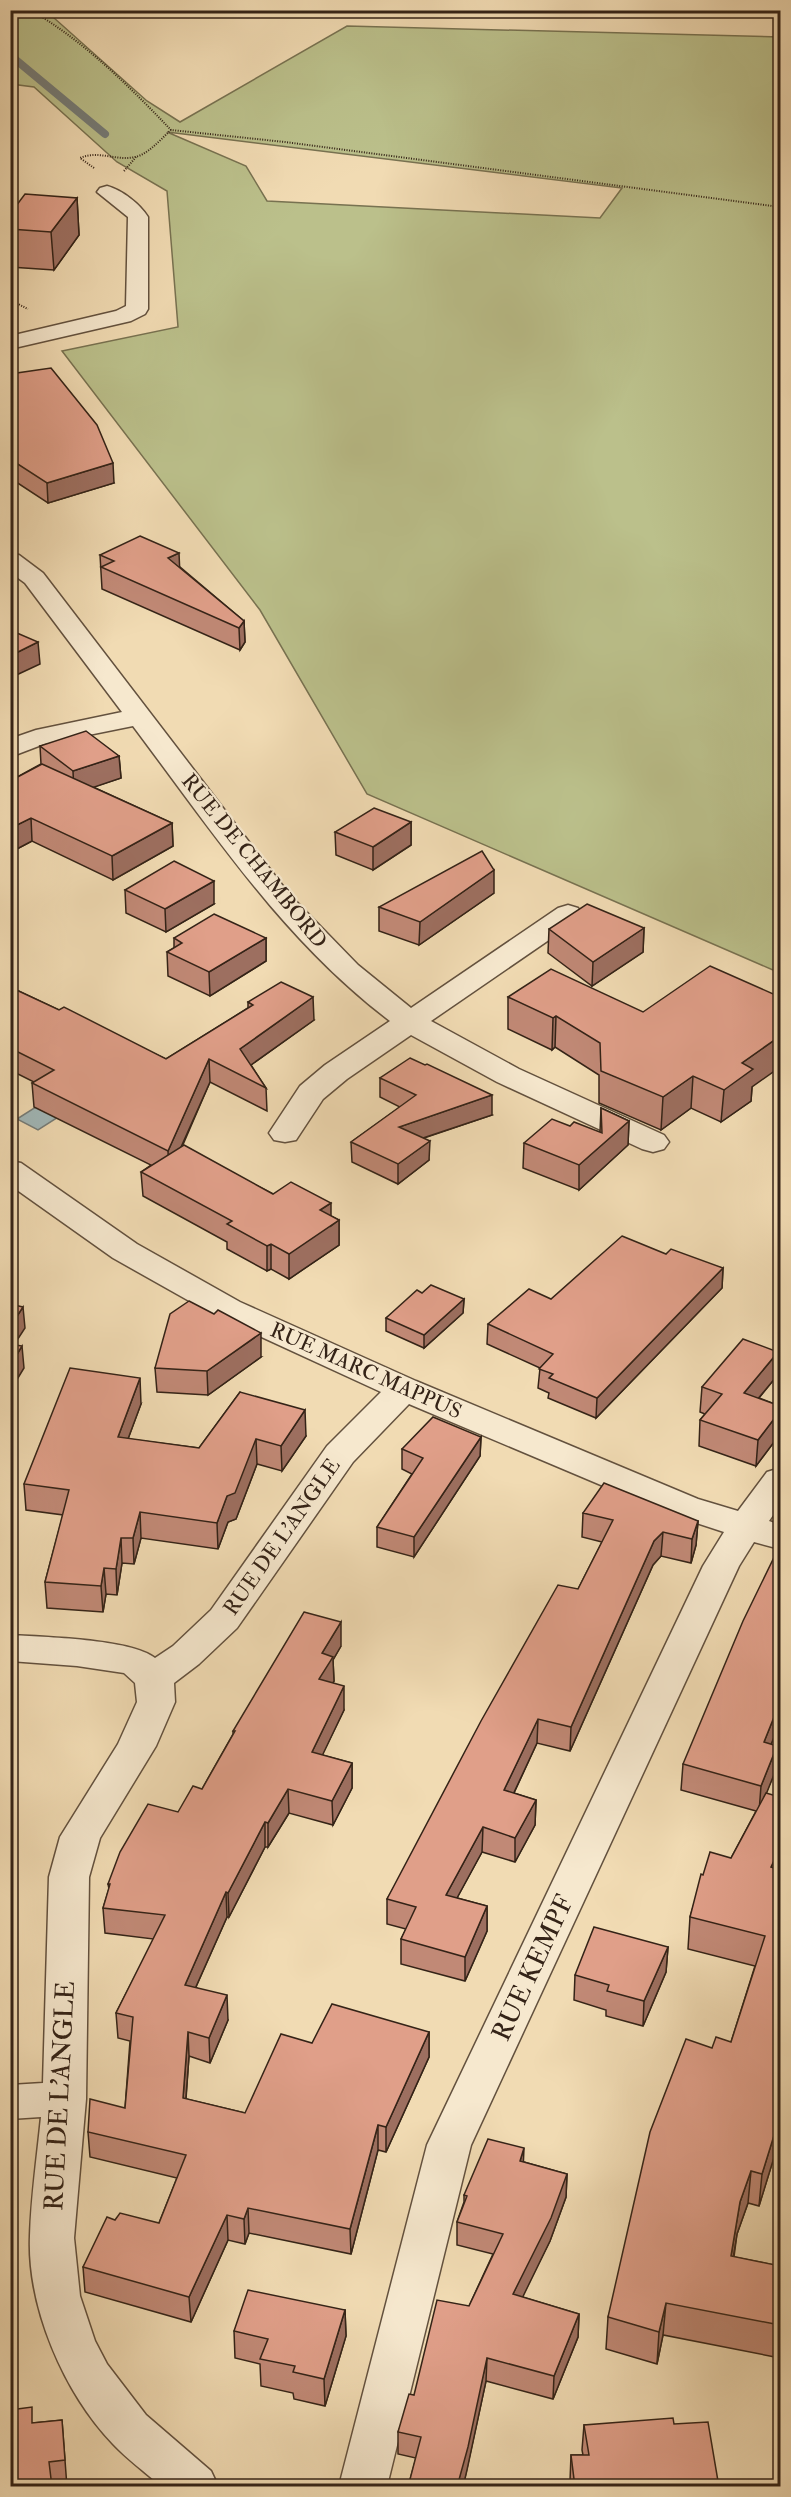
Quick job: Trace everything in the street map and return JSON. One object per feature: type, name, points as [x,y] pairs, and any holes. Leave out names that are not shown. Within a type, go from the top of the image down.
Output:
[{"type":"street","points":[[10,343],[123,316],[137,309],[138,217],[135,212],[107,192]]},
{"type":"street","name":"RUE DE CHAMBORD","points":[[10,560],[34,578],[286,908],[323,949],[373,994],[410,1021],[493,1067],[653,1142]]},
{"type":"street","points":[[10,749],[36,738],[140,716]]},
{"type":"street","points":[[285,1133],[311,1093],[410,1021],[568,914]]},
{"type":"street","name":"RUE MARC MAPPUS","points":[[10,1170],[125,1251],[228,1309],[404,1389],[685,1507],[762,1532]]},
{"type":"street","name":"RUE DE L'ANGLE","points":[[194,2487],[129,2429],[91,2378],[73,2344],[57,2296],[52,2238],[64,2099],[69,1877],[80,1837],[136,1746],[156,1702],[154,1678],[186,1655],[224,1619],[340,1454],[404,1389]]},
{"type":"street","name":"RUE KEMPF","points":[[363,2487],[449,2145],[721,1566],[762,1532],[780,1480]]},
{"type":"street","points":[[10,1648],[77,1653],[135,1662],[154,1678]]},
{"type":"street","points":[[10,2102],[64,2099]]},
{"type":"path","points":[[30,10],[57,25],[146,104],[171,130],[308,145],[780,207]]},
{"type":"path","points":[[107,192],[111,180],[80,158],[95,153],[118,158],[135,157],[144,154],[171,130]]},
{"type":"path","points":[[10,300],[28,309]]},
{"type":"green space","points":[[11,10],[43,11],[53,17],[147,101],[180,122],[347,26],[780,37],[780,973],[367,794],[260,610],[62,351],[178,327],[167,191],[117,162],[34,87],[11,84]],"holes":[[[167,132],[622,188],[600,218],[267,201],[246,166]]]},
{"type":"water","points":[[53,1096],[74,1107],[38,1130],[17,1119]]},
{"type":"building","points":[[25,194],[77,198],[51,232],[10,229],[10,214]]},
{"type":"building","points":[[51,368],[97,425],[113,463],[47,483],[10,459],[10,374]]},
{"type":"building","points":[[140,536],[179,553],[168,558],[244,621],[239,628],[101,567],[114,561],[100,555]]},
{"type":"building","points":[[10,630],[38,642],[10,656]]},
{"type":"building","points":[[86,731],[119,756],[73,771],[40,746]]},
{"type":"building","points":[[42,764],[172,823],[112,856],[31,818],[13,827],[10,826],[10,781]]},
{"type":"building","points":[[374,808],[411,822],[373,847],[335,832]]},
{"type":"building","points":[[482,851],[494,870],[420,922],[379,907]]},
{"type":"building","points":[[174,861],[214,881],[165,909],[125,890]]},
{"type":"building","points":[[587,904],[644,928],[593,962],[549,929]]},
{"type":"building","points":[[214,914],[266,938],[209,972],[167,952],[182,943],[174,938]]},
{"type":"building","points":[[710,966],[780,997],[780,1036],[742,1063],[753,1069],[724,1090],[693,1076],[663,1097],[601,1071],[600,1043],[556,1016],[553,1018],[508,997],[551,969],[643,1012]]},
{"type":"building","points":[[281,982],[313,997],[240,1049],[266,1088],[209,1059],[168,1151],[32,1083],[54,1070],[10,1048],[10,987],[59,1010],[64,1007],[166,1059],[253,1005],[248,1002]]},
{"type":"building","points":[[410,1058],[492,1095],[399,1127],[430,1141],[398,1164],[351,1142],[416,1095],[380,1078]]},
{"type":"building","points":[[601,1108],[629,1121],[579,1165],[524,1143],[552,1119],[570,1126],[574,1122],[602,1133]]},
{"type":"building","points":[[184,1145],[273,1194],[291,1182],[331,1203],[320,1210],[339,1220],[289,1254],[271,1244],[267,1246],[227,1224],[232,1221],[141,1172]]},
{"type":"building","points":[[622,1236],[666,1254],[671,1249],[723,1268],[597,1398],[549,1378],[553,1374],[539,1369],[553,1354],[488,1324],[529,1289],[551,1299]]},
{"type":"building","points":[[431,1285],[464,1299],[424,1335],[386,1318],[417,1290],[422,1293]]},
{"type":"building","points":[[189,1301],[214,1314],[218,1310],[261,1333],[207,1371],[155,1368],[170,1314]]},
{"type":"building","points":[[10,1304],[23,1307],[10,1327]]},
{"type":"building","points":[[743,1339],[778,1352],[744,1393],[780,1406],[780,1411],[758,1440],[700,1420],[722,1394],[702,1387]]},
{"type":"building","points":[[10,1344],[22,1346],[10,1366]]},
{"type":"building","points":[[70,1368],[140,1378],[118,1437],[199,1448],[240,1392],[305,1410],[281,1446],[256,1439],[235,1493],[227,1496],[217,1523],[140,1512],[133,1538],[121,1538],[116,1569],[104,1568],[101,1586],[45,1582],[69,1490],[24,1484]]},
{"type":"building","points":[[433,1417],[481,1437],[414,1537],[377,1527],[423,1458],[402,1449]]},
{"type":"building","points":[[604,1483],[698,1521],[692,1539],[663,1532],[654,1541],[571,1727],[538,1719],[504,1790],[536,1800],[515,1838],[483,1827],[446,1895],[487,1906],[465,1957],[401,1939],[416,1907],[387,1899],[481,1721],[558,1585],[578,1589],[613,1520],[583,1513]]},
{"type":"building","points":[[780,1545],[780,1702],[764,1742],[777,1746],[761,1786],[683,1764],[743,1621]]},
{"type":"building","points":[[304,1612],[341,1622],[322,1653],[333,1657],[319,1679],[344,1686],[312,1752],[352,1763],[332,1801],[288,1789],[268,1823],[265,1822],[228,1893],[226,1892],[185,1985],[227,1995],[209,2038],[188,2032],[183,2098],[245,2113],[281,2034],[312,2043],[332,2004],[429,2032],[386,2127],[378,2125],[350,2229],[248,2208],[244,2219],[227,2215],[189,2297],[83,2267],[107,2217],[115,2220],[120,2213],[159,2223],[186,2155],[88,2132],[90,2099],[125,2108],[133,2017],[116,2013],[165,1915],[103,1908],[110,1884],[108,1884],[120,1852],[148,1804],[178,1812],[193,1786],[202,1789],[235,1731],[233,1731]]},
{"type":"building","points":[[766,1793],[780,1797],[780,1848],[771,1867],[780,1870],[780,2116],[762,2174],[751,2171],[740,2202],[731,2256],[780,2266],[780,2325],[666,2303],[659,2332],[608,2317],[650,2132],[686,2039],[712,2048],[716,2037],[731,2042],[765,1936],[690,1917],[701,1874],[703,1875],[710,1852],[731,1858]]},
{"type":"building","points":[[594,1927],[668,1947],[644,2001],[607,1991],[609,1985],[575,1975]]},
{"type":"building","points":[[488,2139],[524,2148],[520,2161],[567,2174],[551,2218],[513,2294],[579,2314],[554,2376],[487,2358],[457,2487],[408,2487],[421,2437],[398,2432],[409,2394],[414,2395],[437,2300],[469,2306],[503,2234],[457,2222],[467,2196],[464,2195]]},
{"type":"building","points":[[248,2290],[345,2310],[324,2379],[293,2372],[295,2366],[260,2359],[268,2339],[234,2331]]},
{"type":"building","points":[[32,2407],[32,2423],[62,2420],[65,2460],[49,2462],[52,2487],[10,2487],[10,2410]]},
{"type":"building","points":[[673,2418],[674,2424],[708,2422],[719,2487],[575,2487],[571,2455],[589,2455],[584,2425]]},
{"type":"waterway","points":[[10,55],[105,134]]}]
